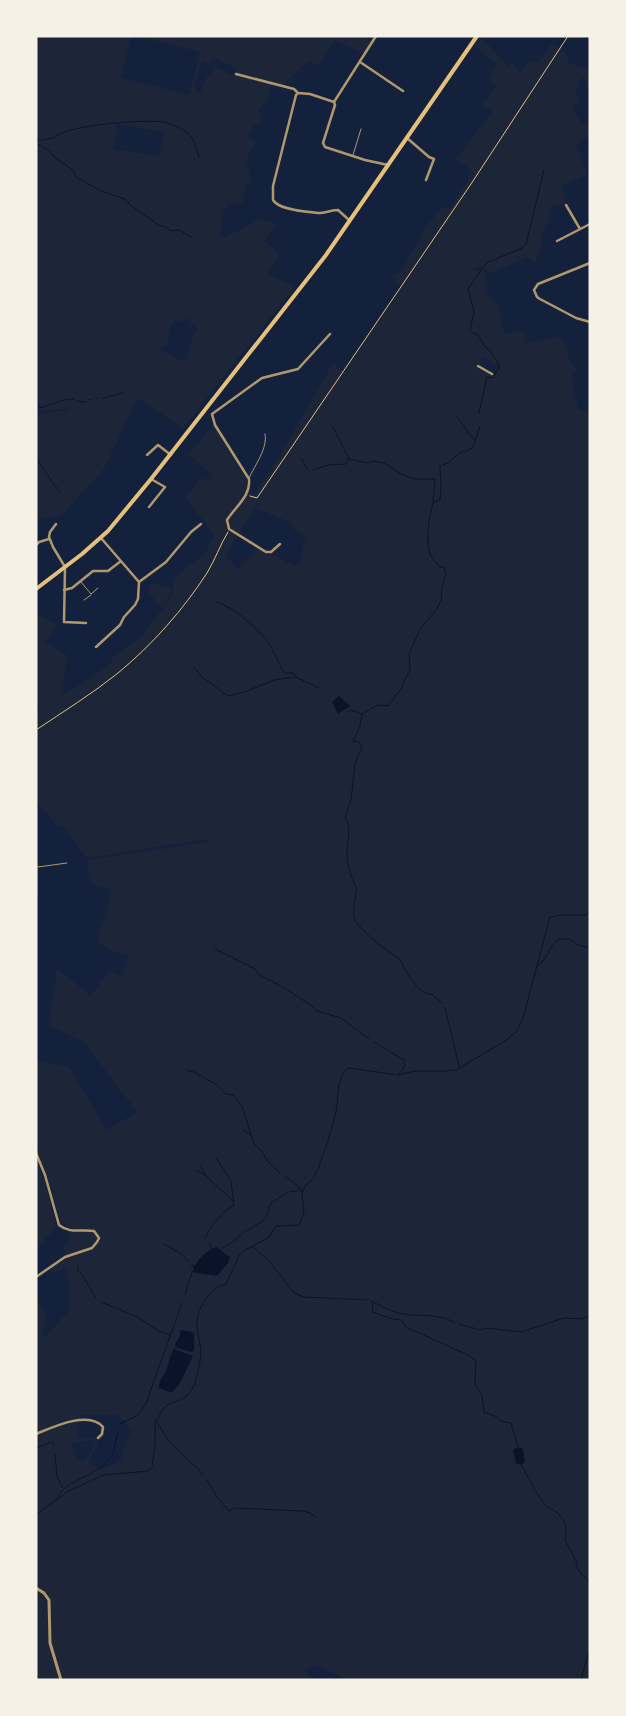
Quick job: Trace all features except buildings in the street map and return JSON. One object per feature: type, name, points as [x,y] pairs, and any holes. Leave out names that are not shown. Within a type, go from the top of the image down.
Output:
[{"type":"main road","points":[[36,589],[101,538],[120,519],[312,275],[477,36]]},
{"type":"street","points":[[376,36],[334,102],[323,143],[325,147],[388,165]]},
{"type":"street","points":[[360,62],[403,91]]},
{"type":"street","points":[[236,74],[334,102]]},
{"type":"street","points":[[298,93],[273,186],[272,199],[282,207],[320,213],[338,210],[350,221]]},
{"type":"street","points":[[407,138],[434,160],[426,180]]},
{"type":"street","points":[[566,204],[580,229]]},
{"type":"street","points":[[557,241],[590,224]]},
{"type":"street","points":[[590,264],[538,284],[534,290],[534,293],[540,299],[576,318],[590,322]]},
{"type":"street","points":[[212,414],[262,378],[298,368],[330,334]]},
{"type":"street","points":[[478,366],[492,374]]},
{"type":"street","points":[[206,410],[212,414],[215,425],[248,479],[250,486],[247,495],[227,520],[229,529],[266,552],[271,552],[280,544]]},
{"type":"street","points":[[147,455],[158,444],[171,455]]},
{"type":"street","points":[[149,507],[165,488],[151,479]]},
{"type":"street","points":[[56,524],[50,532],[49,539],[65,567],[64,622],[86,623]]},
{"type":"street","points":[[139,582],[166,562],[191,532],[201,524]]},
{"type":"street","points":[[96,647],[120,625],[124,617],[135,605],[138,599],[139,582],[101,538]]},
{"type":"street","points":[[36,545],[49,539]]},
{"type":"street","points":[[64,590],[72,588],[92,571],[109,571],[121,561]]},
{"type":"street","points":[[36,894],[37,866]]},
{"type":"street","points":[[36,1153],[59,1225],[64,1229],[72,1231],[94,1231],[98,1236],[98,1242],[94,1246],[65,1257],[36,1277]]},
{"type":"street","points":[[36,1434],[65,1423],[92,1420],[104,1427],[102,1434],[98,1438]]},
{"type":"street","points":[[36,1588],[44,1593],[49,1600],[50,1643],[61,1680]]},
{"type":"lane","points":[[353,156],[362,129]]},
{"type":"lane","points":[[248,479],[262,453],[266,438],[265,434]]},
{"type":"lane","points":[[80,581],[91,594]]},
{"type":"lane","points":[[84,600],[98,588]]},
{"type":"lane","points":[[37,866],[67,863]]},
{"type":"path","points":[[247,495],[255,499],[257,498],[471,184],[567,37],[564,36]]},
{"type":"path","points":[[36,730],[112,677],[149,645],[207,572],[229,529]]},
{"type":"shaded area","points":[[36,36],[131,36],[121,78],[189,95],[200,52],[137,36],[361,36],[371,41],[364,53],[334,40],[319,66],[309,61],[280,88],[270,86],[268,100],[258,111],[262,123],[253,126],[246,138],[257,141],[249,152],[247,161],[252,183],[248,183],[246,186],[242,203],[227,204],[225,211],[223,210],[220,237],[226,237],[260,219],[276,224],[264,241],[279,254],[268,274],[295,287],[183,428],[137,398],[104,469],[61,516],[36,519],[36,414],[70,410],[67,406],[65,409],[36,411],[42,406],[36,397]],"holes":[[[213,57],[238,69],[235,76],[215,67],[213,72],[207,75],[200,95],[195,92],[195,84],[202,61],[208,63],[206,70]],[[117,124],[164,132],[160,156],[113,149]],[[187,318],[191,320],[189,324],[197,328],[189,348],[188,358],[183,361],[158,349],[165,346],[170,336],[168,331],[175,320],[184,322]]]},
{"type":"shaded area","points":[[481,38],[508,67],[512,63],[520,72],[529,62],[539,62],[552,43],[564,51],[570,64],[590,69],[590,89],[588,89],[585,79],[581,78],[576,92],[580,103],[572,106],[581,124],[590,120],[590,135],[576,145],[587,175],[561,185],[565,195],[564,204],[552,206],[545,229],[541,235],[541,248],[535,263],[527,257],[489,274],[484,267],[474,268],[474,271],[482,270],[486,275],[487,295],[499,304],[502,328],[505,333],[521,330],[525,335],[523,345],[558,336],[568,348],[567,355],[577,370],[572,374],[572,385],[578,409],[590,413],[590,1680],[348,1680],[315,1665],[304,1669],[312,1680],[36,1680],[36,1296],[47,1317],[42,1332],[44,1338],[69,1310],[69,1287],[66,1266],[53,1274],[50,1269],[67,1257],[63,1246],[70,1242],[65,1222],[62,1225],[36,1147],[36,1060],[69,1067],[107,1130],[137,1112],[83,1041],[49,1026],[57,969],[91,995],[109,970],[122,977],[129,955],[116,953],[97,942],[111,896],[111,889],[91,884],[87,860],[208,842],[207,839],[87,858],[62,825],[59,827],[36,802],[36,710],[39,708],[36,707],[36,613],[58,625],[45,643],[67,655],[61,695],[80,685],[112,663],[110,660],[142,636],[172,596],[174,579],[205,553],[214,536],[186,497],[202,477],[209,482],[213,475],[188,454],[214,425],[247,479],[247,489],[254,494],[276,462],[333,363],[344,372],[404,283],[401,285],[389,276],[394,276],[401,271],[428,224],[443,206],[450,209],[471,174],[469,169],[455,159],[494,111],[483,103],[496,86],[489,80],[494,68],[498,65],[475,47]],"holes":[[[484,357],[500,366],[495,375],[477,368]],[[255,508],[293,523],[293,529],[306,537],[299,564],[295,566],[258,549],[237,570],[226,555]],[[180,1330],[193,1332],[195,1348],[191,1352],[175,1345],[180,1336]],[[186,1353],[191,1355],[159,1383],[167,1363]],[[80,1415],[118,1415],[131,1429],[120,1461],[103,1469],[88,1463],[98,1442],[94,1438],[77,1438]],[[93,1440],[96,1442],[85,1460],[76,1459],[72,1446],[74,1443]]]},
{"type":"shaded area","points":[[154,583],[171,588],[168,599],[163,606],[160,606],[148,592],[149,586]]},
{"type":"shaded area","points":[[339,696],[350,706],[338,714],[332,702]]},
{"type":"shaded area","points":[[36,1158],[45,1182],[56,1224],[36,1251]]},
{"type":"shaded area","points":[[216,1247],[230,1257],[228,1263],[217,1276],[192,1272],[201,1257]]},
{"type":"shaded area","points":[[180,1330],[193,1332],[194,1351],[191,1352],[175,1347],[180,1336]]},
{"type":"shaded area","points":[[174,1349],[193,1356],[181,1381],[173,1392],[169,1392],[159,1388],[159,1386]]},
{"type":"shaded area","points":[[518,1447],[523,1449],[525,1462],[521,1465],[516,1463],[513,1450]]},
{"type":"waterway","points":[[36,141],[54,138],[61,133],[88,126],[154,121],[171,124],[188,133],[199,157]]},
{"type":"waterway","points":[[36,143],[50,151],[53,156],[73,170],[76,177],[101,191],[125,199],[129,204],[160,226],[164,226],[171,231],[179,230],[191,237]]},
{"type":"waterway","points":[[483,267],[488,262],[522,248],[526,244],[544,170]]},
{"type":"waterway","points":[[479,413],[487,377],[493,378],[500,366],[478,335],[470,330],[474,312],[468,289],[481,270]]},
{"type":"waterway","points":[[103,398],[123,393]]},
{"type":"waterway","points":[[36,408],[74,399]]},
{"type":"waterway","points":[[77,401],[85,402]]},
{"type":"waterway","points":[[457,417],[476,441]]},
{"type":"waterway","points":[[442,1003],[431,994],[422,991],[408,975],[400,959],[374,940],[361,928],[354,917],[357,890],[350,873],[347,851],[349,827],[345,817],[351,800],[355,764],[362,746],[359,742],[353,741],[360,726],[362,714],[378,705],[388,706],[402,687],[410,669],[409,654],[420,629],[437,609],[441,600],[446,573],[444,567],[440,567],[432,558],[428,545],[429,523],[433,503],[440,500],[440,466],[448,463],[462,451],[465,452],[473,447],[480,426]]},
{"type":"waterway","points":[[333,427],[349,459]]},
{"type":"waterway","points":[[36,457],[60,492]]},
{"type":"waterway","points":[[302,459],[307,469]]},
{"type":"waterway","points":[[313,470],[328,465],[346,464],[349,459],[368,463],[373,461],[384,463],[401,474],[414,479],[435,479],[433,503]]},
{"type":"waterway","points":[[216,602],[231,609],[260,633],[270,645],[284,673],[293,673],[296,677],[319,688]]},
{"type":"waterway","points":[[194,667],[201,676],[228,696],[247,691],[274,680],[296,677]]},
{"type":"waterway","points":[[347,712],[351,710],[362,714]]},
{"type":"waterway","points":[[36,1515],[67,1492],[103,1475],[148,1471],[152,1467],[155,1445],[155,1422],[165,1407],[188,1394],[193,1388],[196,1379],[201,1354],[197,1321],[204,1301],[214,1290],[226,1284],[240,1254],[268,1238],[276,1226],[299,1225],[304,1213],[302,1193],[318,1169],[328,1141],[336,1112],[339,1084],[343,1073],[349,1068],[398,1075],[415,1071],[456,1070],[505,1041],[516,1032],[523,1018],[550,917],[586,915],[590,910]]},
{"type":"waterway","points":[[536,967],[543,961],[558,939],[570,939],[578,945],[590,948]]},
{"type":"waterway","points":[[215,949],[255,969],[259,975],[283,987],[317,1011],[341,1018],[369,1039]]},
{"type":"waterway","points":[[445,1008],[459,1066]]},
{"type":"waterway","points":[[374,1042],[404,1060],[405,1066],[399,1074]]},
{"type":"waterway","points":[[186,1070],[194,1072],[217,1085],[226,1094],[233,1095],[242,1106],[254,1144],[262,1151],[267,1161],[280,1173]]},
{"type":"waterway","points":[[242,1129],[251,1135]]},
{"type":"waterway","points":[[205,1238],[217,1219],[234,1205],[231,1181],[216,1158]]},
{"type":"waterway","points":[[200,1164],[205,1175]]},
{"type":"waterway","points":[[196,1170],[205,1175],[233,1201]]},
{"type":"waterway","points":[[285,1176],[300,1188],[302,1193]]},
{"type":"waterway","points":[[219,1250],[265,1219],[271,1203],[288,1192],[297,1191],[300,1188]]},
{"type":"waterway","points":[[209,1243],[212,1249]]},
{"type":"waterway","points":[[164,1244],[181,1254],[188,1261]]},
{"type":"waterway","points":[[252,1246],[270,1262],[294,1293],[304,1297],[368,1300]]},
{"type":"waterway","points":[[78,1267],[78,1271],[96,1298]]},
{"type":"waterway","points":[[185,1294],[192,1273]]},
{"type":"waterway","points":[[371,1301],[391,1311],[411,1315],[435,1316],[454,1322]]},
{"type":"waterway","points":[[101,1302],[137,1317],[159,1331],[170,1335]]},
{"type":"waterway","points":[[372,1302],[373,1312],[392,1319],[401,1320],[406,1327],[468,1355],[476,1361],[475,1384],[482,1396],[484,1412],[497,1417],[500,1421],[511,1423],[518,1447]]},
{"type":"waterway","points":[[119,1424],[137,1416],[146,1403],[182,1303]]},
{"type":"waterway","points":[[459,1324],[480,1330],[486,1328],[521,1332],[564,1318],[581,1319],[590,1316]]},
{"type":"waterway","points":[[157,1422],[168,1440],[204,1475]]},
{"type":"waterway","points":[[57,1498],[68,1486],[107,1462],[112,1455],[118,1432]]},
{"type":"waterway","points":[[36,1448],[52,1442],[54,1446]]},
{"type":"waterway","points":[[55,1454],[57,1476],[62,1487]]},
{"type":"waterway","points":[[521,1464],[546,1506],[558,1513],[566,1525],[565,1540],[576,1561],[578,1570],[590,1583]]},
{"type":"waterway","points":[[207,1480],[217,1497],[229,1511],[234,1508],[303,1511],[316,1517]]},
{"type":"waterway","points":[[581,1680],[590,1648]]}]
